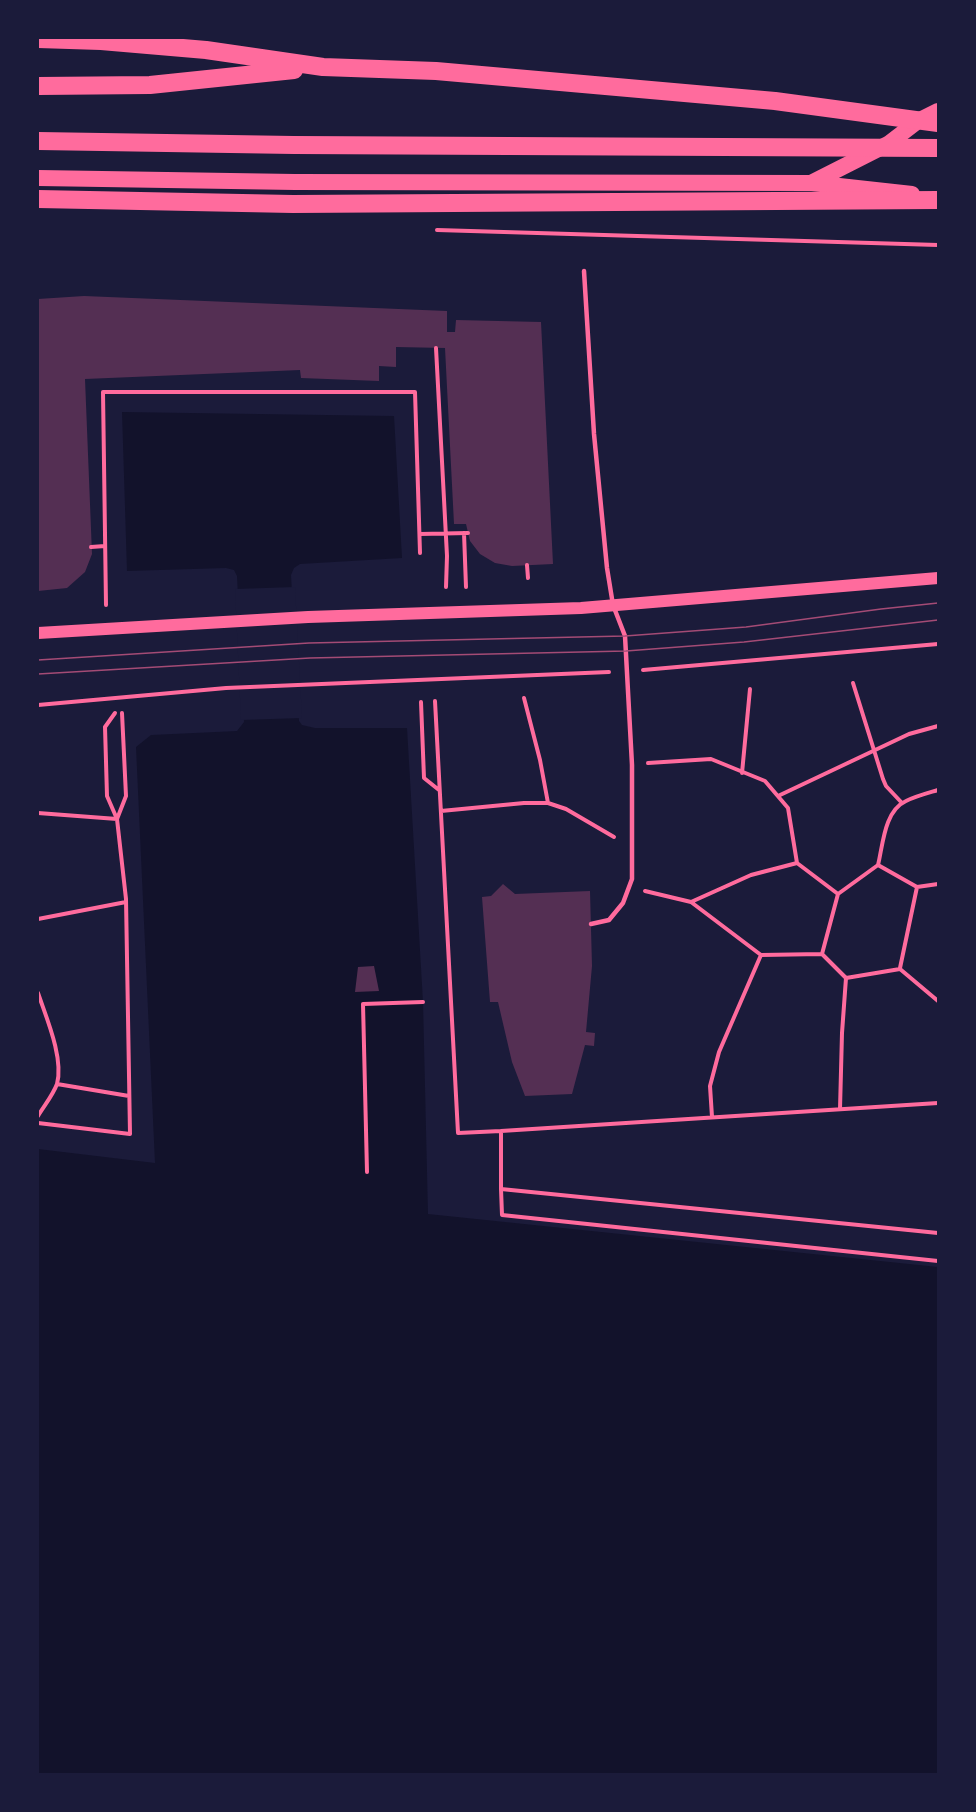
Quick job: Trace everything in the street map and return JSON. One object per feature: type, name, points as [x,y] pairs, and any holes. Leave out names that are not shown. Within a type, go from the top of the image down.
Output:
[{"type":"highway","points":[[38,39],[101,41],[206,50],[322,67],[436,71],[775,101],[939,123]]},
{"type":"highway","points":[[38,86],[150,84],[322,67]]},
{"type":"highway","points":[[812,183],[888,144],[918,121],[939,111]]},
{"type":"highway","points":[[38,141],[294,145],[939,148]]},
{"type":"highway","points":[[38,178],[295,183],[812,183],[939,198]]},
{"type":"highway","points":[[38,200],[292,204],[939,198]]},
{"type":"main road","points":[[38,633],[225,621],[613,605],[939,578]]},
{"type":"lane","points":[[584,271],[594,434],[607,568],[613,605],[626,636],[632,765],[632,879],[623,903],[609,920],[591,924]]},
{"type":"path","points":[[433,230],[939,245]]},
{"type":"path","points":[[436,348],[446,587]]},
{"type":"path","points":[[106,605],[103,392],[415,392],[420,554]]},
{"type":"path","points":[[420,534],[466,533],[466,586]]},
{"type":"path","points":[[91,547],[105,546]]},
{"type":"path","points":[[527,565],[528,578]]},
{"type":"path","points":[[38,705],[226,688],[628,671],[939,644]]},
{"type":"path","points":[[852,683],[885,785],[902,803]]},
{"type":"path","points":[[741,773],[750,689]]},
{"type":"path","points":[[524,698],[548,803]]},
{"type":"path","points":[[435,701],[458,1133],[939,1103]]},
{"type":"path","points":[[421,702],[424,778],[440,790]]},
{"type":"path","points":[[38,1123],[130,1134],[126,902],[117,819],[107,796],[106,784],[105,727],[115,713]]},
{"type":"path","points":[[117,819],[126,796],[122,713]]},
{"type":"path","points":[[778,796],[872,750],[914,732],[939,726]]},
{"type":"path","points":[[632,765],[711,759],[765,781],[788,808],[797,863],[838,894]]},
{"type":"path","points":[[822,954],[838,894],[878,866],[888,822],[902,803],[939,790]]},
{"type":"path","points":[[441,811],[548,803],[566,809],[632,848]]},
{"type":"path","points":[[38,813],[117,819]]},
{"type":"path","points":[[691,902],[751,875],[797,863]]},
{"type":"path","points":[[878,866],[917,887],[939,884]]},
{"type":"path","points":[[629,887],[691,902],[761,955],[822,954],[846,978],[840,1109]]},
{"type":"path","points":[[900,969],[917,887]]},
{"type":"path","points":[[38,919],[126,902]]},
{"type":"path","points":[[712,1117],[710,1086],[719,1052],[761,955]]},
{"type":"path","points":[[846,978],[900,969],[939,1001]]},
{"type":"path","points":[[38,993],[54,1042],[58,1071],[57,1084],[38,1116]]},
{"type":"path","points":[[367,1172],[363,1004],[423,1002]]},
{"type":"path","points":[[57,1084],[129,1096]]},
{"type":"path","points":[[501,1131],[502,1215],[939,1261]]},
{"type":"path","points":[[501,1189],[939,1233]]},
{"type":"shaded area","points":[[122,412],[394,416],[402,558],[300,564],[294,568],[291,575],[299,721],[302,725],[315,728],[407,728],[423,1002],[428,1214],[938,1267],[938,1774],[38,1774],[38,1149],[155,1163],[136,747],[151,735],[237,731],[244,722],[237,576],[234,570],[226,568],[127,571]]},
{"type":"pier","points":[[295,587],[302,718],[241,720],[235,589]]},
{"type":"building","points":[[84,296],[447,311],[447,332],[455,332],[456,320],[541,322],[553,564],[512,566],[495,563],[480,554],[470,541],[466,524],[454,524],[445,348],[396,347],[396,367],[379,366],[379,381],[301,378],[300,370],[85,379],[92,554],[85,572],[67,588],[38,591],[38,299]]},
{"type":"building","points":[[503,884],[515,894],[590,891],[592,966],[586,1032],[595,1033],[594,1046],[585,1045],[572,1094],[525,1096],[512,1062],[498,1002],[490,1002],[482,897],[491,896]]},
{"type":"building","points":[[374,966],[379,991],[355,992],[358,967]]},
{"type":"tram line","points":[[38,660],[309,643],[625,636],[746,627],[938,603]]},
{"type":"tram line","points":[[38,674],[310,658],[626,651],[744,642],[938,620]]}]
